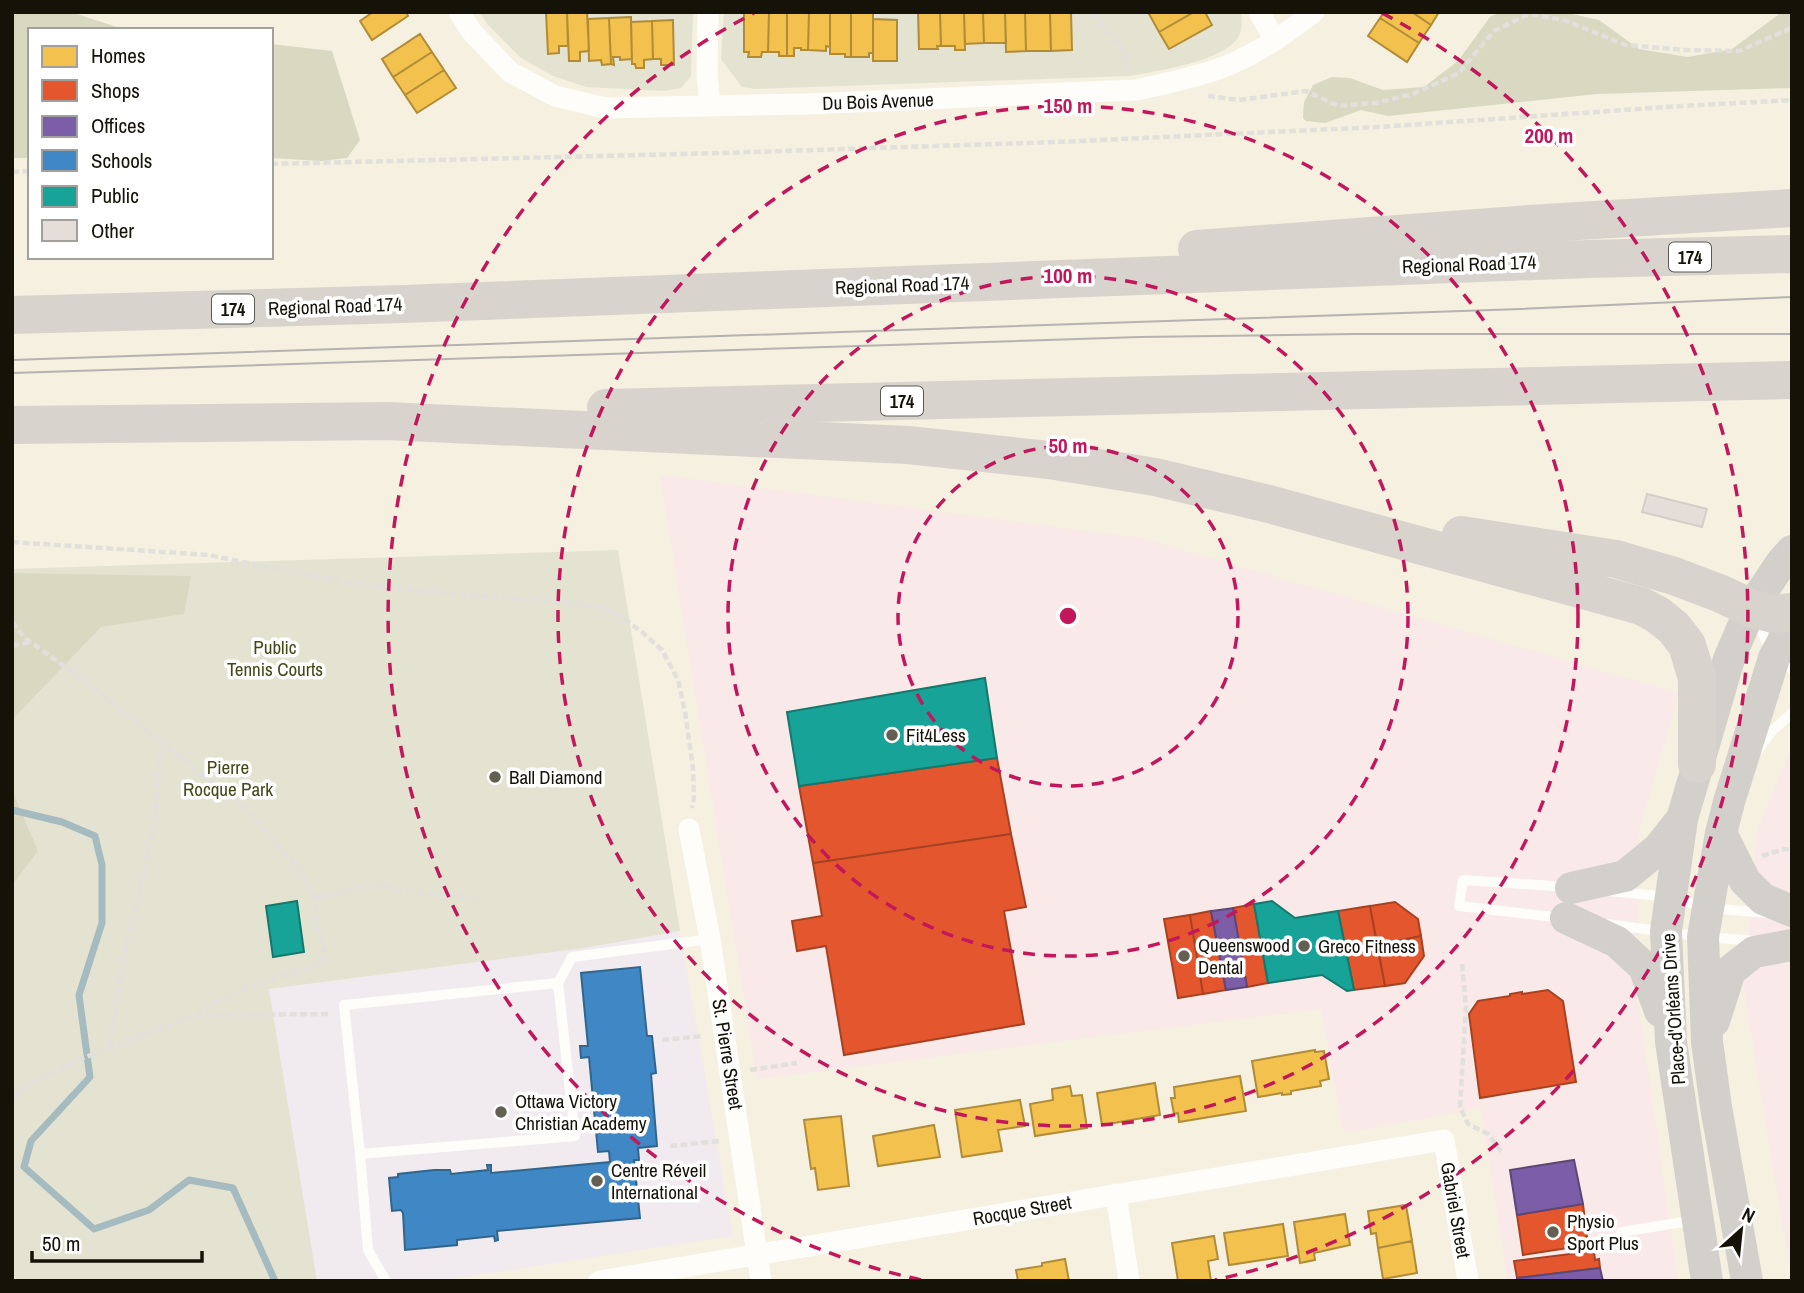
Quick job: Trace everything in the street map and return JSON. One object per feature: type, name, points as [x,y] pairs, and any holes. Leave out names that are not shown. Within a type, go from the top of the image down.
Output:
[{"type":"highway","points":[[403,304],[1530,224],[1792,208]]},
{"type":"highway","points":[[1587,259],[1730,246],[1792,244]]},
{"type":"highway","name":"Regional Road 174","points":[[12,315],[403,304],[1587,259],[1792,254]]},
{"type":"highway","name":"174","points":[[12,424],[1792,380]]},
{"type":"highway","points":[[12,424],[387,421],[908,445],[1049,460],[1155,477],[1269,504],[1641,606],[1658,615],[1674,628],[1687,645],[1697,678],[1697,764]]},
{"type":"highway","points":[[1269,504],[1616,559],[1674,576],[1751,608],[1773,614],[1788,639]]},
{"type":"main road","name":"Place-d'Orléans Drive","points":[[1707,1281],[1671,1042],[1666,931],[1682,819],[1729,659],[1751,608],[1792,551]]},
{"type":"main road","name":"Place-d'Orléans Drive","points":[[1747,1281],[1707,1042],[1706,923],[1729,802],[1788,639]]},
{"type":"main road","points":[[1571,888],[1625,876],[1658,849],[1682,819]]},
{"type":"main road","points":[[1721,833],[1745,880],[1763,899],[1792,913]]},
{"type":"main road","points":[[1566,918],[1617,942],[1644,967],[1671,1042]]},
{"type":"main road","points":[[1707,1042],[1730,971],[1754,952],[1792,944]]},
{"type":"street","name":"Du Bois Avenue","points":[[459,12],[472,32],[510,72],[555,96],[605,108],[805,104],[1136,90],[1183,80],[1224,67],[1275,40],[1314,12]]},
{"type":"street","points":[[708,12],[707,75],[710,105]]},
{"type":"street","points":[[1259,12],[1275,40]]},
{"type":"street","name":"St. Pierre Street","points":[[689,829],[725,1033],[761,1281]]},
{"type":"street","name":"Rocque Street","points":[[599,1281],[1444,1140]]},
{"type":"street","name":"Gabriel Street","points":[[1444,1140],[1468,1281]]},
{"type":"street","points":[[1116,1194],[1129,1281]]},
{"type":"lane","points":[[1729,802],[1760,746],[1792,713]]},
{"type":"lane","points":[[1792,913],[1706,923],[1666,931],[1459,906],[1464,880],[1670,897],[1706,923],[1792,944]]},
{"type":"lane","points":[[360,1154],[575,1136],[558,983],[572,957],[710,939]]},
{"type":"lane","points":[[386,1281],[368,1250],[344,1005],[558,983]]},
{"type":"lane","points":[[1621,1232],[1698,1220]]},
{"type":"path","points":[[1095,12],[1101,25],[1123,50],[1136,90]]},
{"type":"path","points":[[1183,80],[1202,95],[1240,100],[1306,91],[1338,106],[1376,103],[1413,94],[1459,73],[1494,31],[1529,14],[1564,20],[1626,45],[1685,50],[1739,51],[1792,26]]},
{"type":"path","points":[[273,164],[1071,141],[1378,127],[1792,100]]},
{"type":"path","points":[[12,542],[209,555],[368,584],[600,607],[620,616],[662,650],[678,680],[694,768],[694,797],[689,829]]},
{"type":"path","points":[[12,622],[31,642],[238,800],[298,866],[314,898],[324,949],[320,964],[246,987],[193,1016],[78,1060],[33,1082],[12,1100]]},
{"type":"path","points":[[12,646],[31,642]]},
{"type":"path","points":[[110,1047],[124,957],[156,810],[161,743]]},
{"type":"path","points":[[1757,860],[1764,854],[1784,849],[1792,850]]},
{"type":"path","points":[[314,898],[379,884],[406,891],[481,899]]},
{"type":"path","points":[[1462,964],[1466,1007],[1460,1107],[1468,1124],[1488,1134],[1503,1154]]},
{"type":"path","points":[[193,1016],[345,1014]]},
{"type":"path","points":[[662,1040],[725,1033]]},
{"type":"path","points":[[730,1072],[797,1063]]},
{"type":"path","points":[[670,1146],[740,1139]]},
{"type":"shaded area","points":[[660,475],[1141,538],[1679,693],[1639,830],[1638,1001],[1678,1281],[1508,1281],[1481,1108],[1344,1133],[1321,1009],[757,1079]]},
{"type":"shaded area","points":[[1792,746],[1792,1281],[1744,990],[1757,832]]},
{"type":"shaded area","name":"Ottawa Victory Christian Academy","points":[[680,931],[733,1236],[438,1281],[317,1281],[269,989],[584,948]]},
{"type":"green space","points":[[12,12],[71,12],[120,28],[28,28],[28,158],[12,158]]},
{"type":"green space","points":[[479,12],[546,12],[548,53],[559,53],[559,46],[563,46],[589,51],[589,60],[601,60],[602,65],[613,65],[613,57],[620,57],[621,60],[632,59],[636,68],[644,68],[644,60],[661,59],[661,65],[674,65],[673,21],[631,22],[630,17],[588,19],[587,12],[693,12],[691,76],[681,88],[665,91],[586,87],[553,76],[521,58],[488,25]]},
{"type":"green space","points":[[724,12],[744,12],[744,52],[749,52],[749,57],[761,57],[762,52],[794,55],[794,48],[826,51],[826,46],[830,47],[830,54],[845,54],[846,57],[868,57],[869,53],[873,53],[873,61],[897,61],[897,20],[873,19],[873,13],[830,12],[918,12],[938,48],[937,46],[1006,43],[1006,52],[1072,50],[1071,12],[1148,12],[1169,49],[1212,25],[1205,12],[1241,12],[1242,22],[1237,39],[1217,54],[1187,64],[1129,76],[755,89],[742,87],[721,59]]},
{"type":"green space","points":[[1500,12],[1563,12],[1599,20],[1639,49],[1688,57],[1732,49],[1782,12],[1792,12],[1792,88],[1597,94],[1388,116],[1361,110],[1325,123],[1306,121],[1303,118],[1304,102],[1313,85],[1332,77],[1350,78],[1383,90],[1424,87],[1458,61],[1490,17]]},
{"type":"green space","points":[[273,44],[332,51],[360,140],[347,158],[321,161],[273,158]]},
{"type":"green space","name":"Pierre Rocque Park","points":[[618,550],[680,931],[584,948],[269,989],[317,1281],[12,1281],[12,569]]},
{"type":"green space","points":[[12,573],[191,576],[184,614],[101,627],[12,720]]},
{"type":"green space","points":[[12,790],[38,851],[12,885]]},
{"type":"building: Homes","points":[[373,12],[406,12],[408,16],[372,40],[360,21]]},
{"type":"building: Homes","points":[[546,12],[567,12],[568,46],[559,46],[559,53],[548,54]]},
{"type":"building: Homes","points":[[567,12],[587,12],[589,51],[580,52],[580,61],[569,61]]},
{"type":"building: Homes","points":[[744,12],[769,12],[768,52],[762,52],[761,57],[748,57],[749,52],[744,52]]},
{"type":"building: Homes","points":[[769,12],[787,12],[787,56],[779,56],[779,52],[768,52]]},
{"type":"building: Homes","points":[[787,12],[809,12],[808,50],[794,48],[794,56],[787,56]]},
{"type":"building: Homes","points":[[809,12],[830,12],[830,47],[826,46],[826,51],[808,50]]},
{"type":"building: Homes","points":[[918,12],[940,12],[941,46],[937,46],[938,49],[919,49]]},
{"type":"building: Homes","points":[[940,12],[964,12],[965,50],[955,50],[955,46],[941,46]]},
{"type":"building: Homes","points":[[964,12],[983,12],[984,43],[965,44]]},
{"type":"building: Homes","points":[[983,12],[1005,12],[1006,43],[984,43]]},
{"type":"building: Homes","points":[[1005,12],[1025,12],[1026,51],[1006,52]]},
{"type":"building: Homes","points":[[1025,12],[1050,12],[1051,51],[1026,51]]},
{"type":"building: Homes","points":[[1050,12],[1071,12],[1072,50],[1051,51]]},
{"type":"building: Homes","points":[[1148,12],[1194,12],[1159,32]]},
{"type":"building: Homes","points":[[1194,12],[1205,12],[1212,25],[1169,49],[1159,32]]},
{"type":"building: Homes","points":[[1389,12],[1412,12],[1431,25],[1419,43],[1380,18],[1383,14],[1387,16]]},
{"type":"building: Homes","points":[[1412,12],[1439,12],[1431,25]]},
{"type":"building: Homes","points":[[830,13],[851,13],[851,57],[845,57],[845,54],[830,54]]},
{"type":"building: Homes","points":[[851,13],[873,13],[873,53],[869,53],[869,57],[851,57]]},
{"type":"building: Homes","points":[[631,17],[632,59],[620,60],[620,57],[613,57],[614,65],[611,64],[609,18]]},
{"type":"building: Homes","points":[[609,18],[611,64],[602,65],[601,60],[589,61],[588,19]]},
{"type":"building: Homes","points":[[1380,18],[1419,43],[1407,62],[1368,36]]},
{"type":"building: Homes","points":[[873,19],[897,20],[897,61],[873,61]]},
{"type":"building: Homes","points":[[673,20],[674,65],[661,65],[661,59],[653,59],[652,21]]},
{"type":"building: Homes","points":[[652,21],[653,59],[644,60],[644,68],[636,68],[635,64],[632,64],[631,22]]},
{"type":"building: Homes","points":[[420,34],[432,52],[393,77],[382,59]]},
{"type":"building: Homes","points":[[432,52],[444,70],[405,95],[393,77]]},
{"type":"building: Homes","points":[[444,70],[456,88],[417,113],[405,95]]},
{"type":"building: Homes","points":[[1315,1050],[1324,1051],[1329,1079],[1320,1081],[1321,1086],[1291,1091],[1291,1094],[1258,1097],[1252,1061]]},
{"type":"building: Homes","points":[[1240,1076],[1246,1111],[1179,1122],[1178,1113],[1174,1114],[1171,1098],[1175,1098],[1174,1087]]},
{"type":"building: Homes","points":[[1155,1083],[1160,1115],[1102,1125],[1097,1093]]},
{"type":"building: Homes","points":[[1070,1086],[1072,1096],[1082,1095],[1087,1128],[1035,1136],[1030,1104],[1053,1100],[1052,1089]]},
{"type":"building: Homes","points":[[1020,1100],[1025,1126],[998,1130],[1002,1151],[962,1157],[955,1110]]},
{"type":"building: Homes","points":[[841,1116],[849,1186],[818,1190],[815,1168],[811,1169],[804,1120]]},
{"type":"building: Homes","points":[[934,1125],[940,1157],[878,1166],[873,1136]]},
{"type":"building: Homes","points":[[1406,1205],[1412,1241],[1378,1248],[1376,1233],[1371,1234],[1368,1211]]},
{"type":"building: Homes","points":[[1345,1214],[1350,1245],[1314,1253],[1315,1260],[1300,1263],[1294,1222]]},
{"type":"building: Homes","points":[[1283,1224],[1288,1256],[1229,1265],[1224,1233]]},
{"type":"building: Homes","points":[[1214,1236],[1218,1259],[1208,1261],[1211,1281],[1178,1281],[1172,1243]]},
{"type":"building: Homes","points":[[1412,1241],[1417,1273],[1383,1279],[1378,1248]]},
{"type":"building: Homes","points":[[1065,1259],[1069,1281],[1018,1281],[1016,1270]]},
{"type":"building: Shops","points":[[997,758],[1011,834],[813,863],[799,786]]},
{"type":"building: Shops","points":[[1011,834],[1026,907],[1004,911],[1024,1024],[844,1055],[826,946],[797,951],[792,921],[822,916],[813,863]]},
{"type":"building: Shops","points":[[1395,902],[1418,919],[1421,936],[1377,945],[1370,906]]},
{"type":"building: Shops","points":[[1254,904],[1268,983],[1247,987],[1233,908]]},
{"type":"building: Shops","points":[[1370,906],[1385,986],[1354,990],[1338,911]]},
{"type":"building: Shops","points":[[1211,911],[1226,990],[1203,994],[1190,915]]},
{"type":"building: Shops","name":"Queenswood Dental","points":[[1190,915],[1203,994],[1178,998],[1164,919]]},
{"type":"building: Shops","points":[[1421,936],[1424,956],[1405,983],[1385,986],[1377,945]]},
{"type":"building: Shops","points":[[1548,990],[1563,1001],[1576,1082],[1480,1098],[1469,1014],[1478,1001]]},
{"type":"building: Shops","name":"Physio Sport Plus","points":[[1583,1204],[1588,1245],[1523,1255],[1517,1215]]},
{"type":"building: Shops","points":[[1594,1251],[1600,1268],[1517,1278],[1514,1261]]},
{"type":"building: Offices","points":[[1233,908],[1247,987],[1226,990],[1211,911]]},
{"type":"building: Offices","points":[[1574,1160],[1583,1204],[1517,1215],[1510,1170]]},
{"type":"building: Offices","points":[[1600,1268],[1603,1281],[1517,1281],[1517,1278]]},
{"type":"building: Schools","points":[[640,967],[647,1036],[652,1036],[656,1073],[651,1074],[657,1146],[638,1148],[639,1160],[634,1160],[640,1218],[497,1231],[498,1240],[495,1241],[494,1236],[457,1240],[457,1245],[405,1250],[403,1213],[401,1210],[392,1211],[389,1178],[398,1177],[398,1174],[450,1170],[451,1174],[488,1170],[487,1165],[491,1165],[491,1173],[610,1162],[609,1151],[598,1152],[589,1057],[581,1058],[580,1046],[588,1046],[581,973]]},
{"type":"building: Public","name":"Fit4Less","points":[[985,678],[997,758],[799,786],[787,712]]},
{"type":"building: Public","points":[[297,901],[304,952],[273,957],[266,906]]},
{"type":"building: Public","name":"Greco Fitness","points":[[1272,901],[1295,918],[1338,911],[1354,990],[1347,991],[1322,975],[1268,983],[1254,904]]},
{"type":"building: Other","points":[[1647,494],[1707,509],[1702,527],[1642,512]]},
{"type":"waterway","points":[[12,810],[62,822],[95,836],[102,865],[102,923],[79,995],[90,1077],[31,1141],[24,1167],[94,1229],[149,1210],[189,1180],[233,1188],[275,1281]]},
{"type":"tram line","points":[[12,360],[1521,309],[1792,297]]},
{"type":"tram line","points":[[12,373],[1140,337],[1792,334]]},
{"type":"place","name":"Fit4Less","points":[[892,735]]},
{"type":"place","name":"Ball Diamond","points":[[495,777]]},
{"type":"place","name":"Greco Fitness","points":[[1304,946]]},
{"type":"place","name":"Queenswood Dental","points":[[1184,956]]},
{"type":"place","name":"Ottawa Victory Christian Academy","points":[[501,1112]]},
{"type":"place","name":"Centre Réveil International","points":[[597,1181]]},
{"type":"place","name":"Physio Sport Plus","points":[[1553,1232]]},
{"type":"park label","name":"Public Tennis Courts","points":[[275,658]]}]
